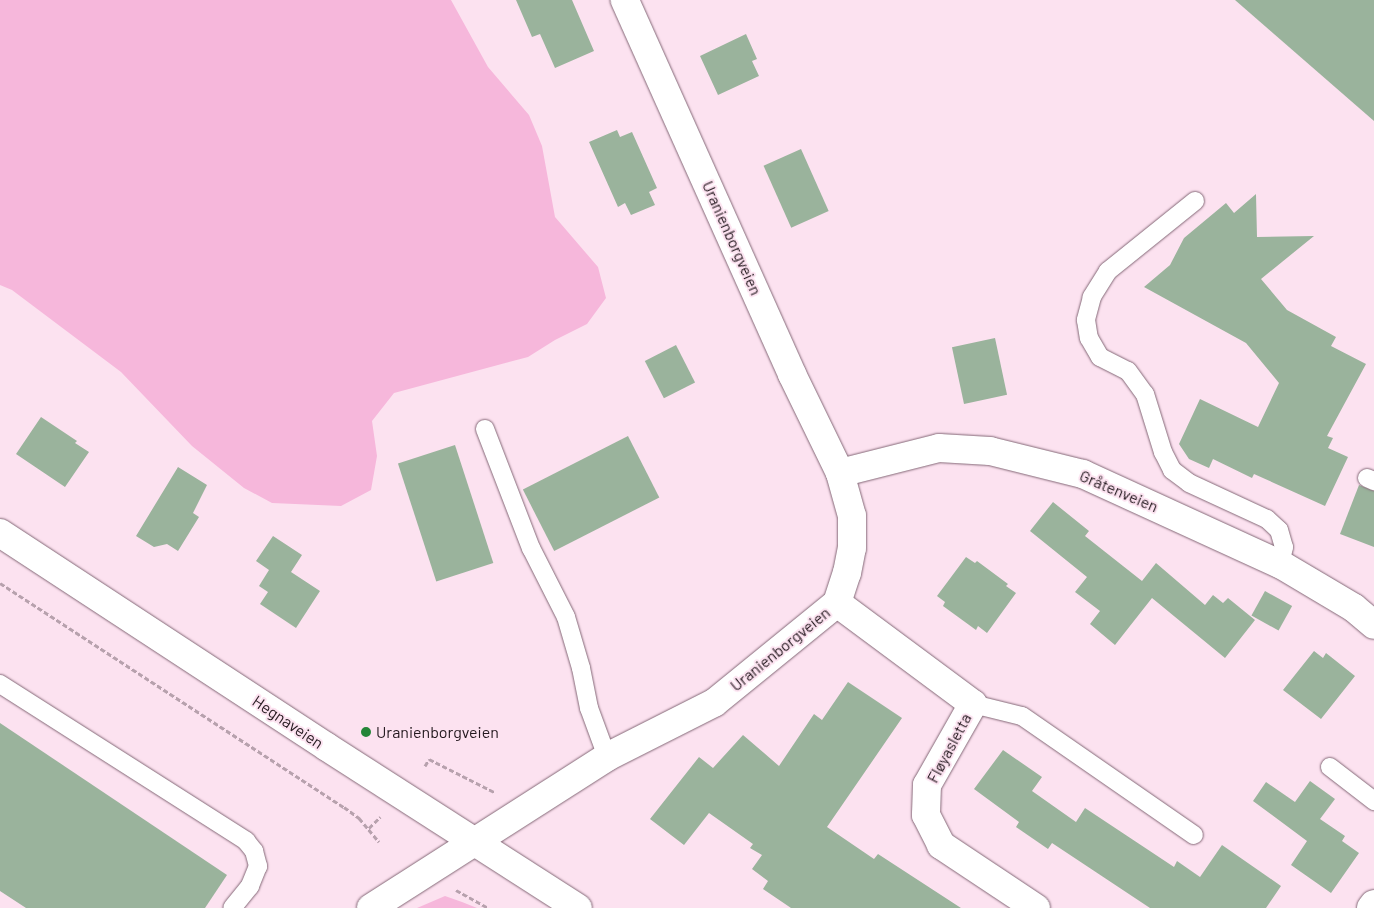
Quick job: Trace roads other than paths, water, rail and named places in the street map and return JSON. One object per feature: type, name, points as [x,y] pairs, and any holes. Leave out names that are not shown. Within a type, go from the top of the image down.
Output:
[{"type":"street","name":"Uranienborgveien","points":[[371,908],[607,757],[714,703],[837,602],[847,573],[852,548],[852,516],[840,473],[792,374],[633,3]]},
{"type":"street","name":"Gråtenveien","points":[[840,473],[939,448],[990,451],[1083,474],[1280,564],[1354,608],[1374,625]]},
{"type":"street","name":"Hegnaveien","points":[[0,533],[327,747],[578,908]]},
{"type":"street","name":"Fløyasletta","points":[[837,602],[973,704],[927,785],[926,815],[941,845],[1036,908]]},
{"type":"street","points":[[1371,908],[1374,904]]},
{"type":"lane","points":[[1195,201],[1108,271],[1092,297],[1086,320],[1090,338],[1100,357],[1128,371],[1145,394],[1163,452],[1172,470],[1189,483],[1267,519],[1279,530],[1284,547],[1280,564]]},
{"type":"lane","points":[[484,429],[531,548],[566,618],[581,668],[589,708],[607,757]]},
{"type":"lane","points":[[0,684],[246,841],[254,851],[258,866],[250,886],[232,908]]},
{"type":"lane","points":[[973,704],[1022,716],[1194,835]]},
{"type":"lane","points":[[1330,767],[1374,801]]},
{"type":"place","name":"Uranienborgveien","points":[[366,732]]}]
